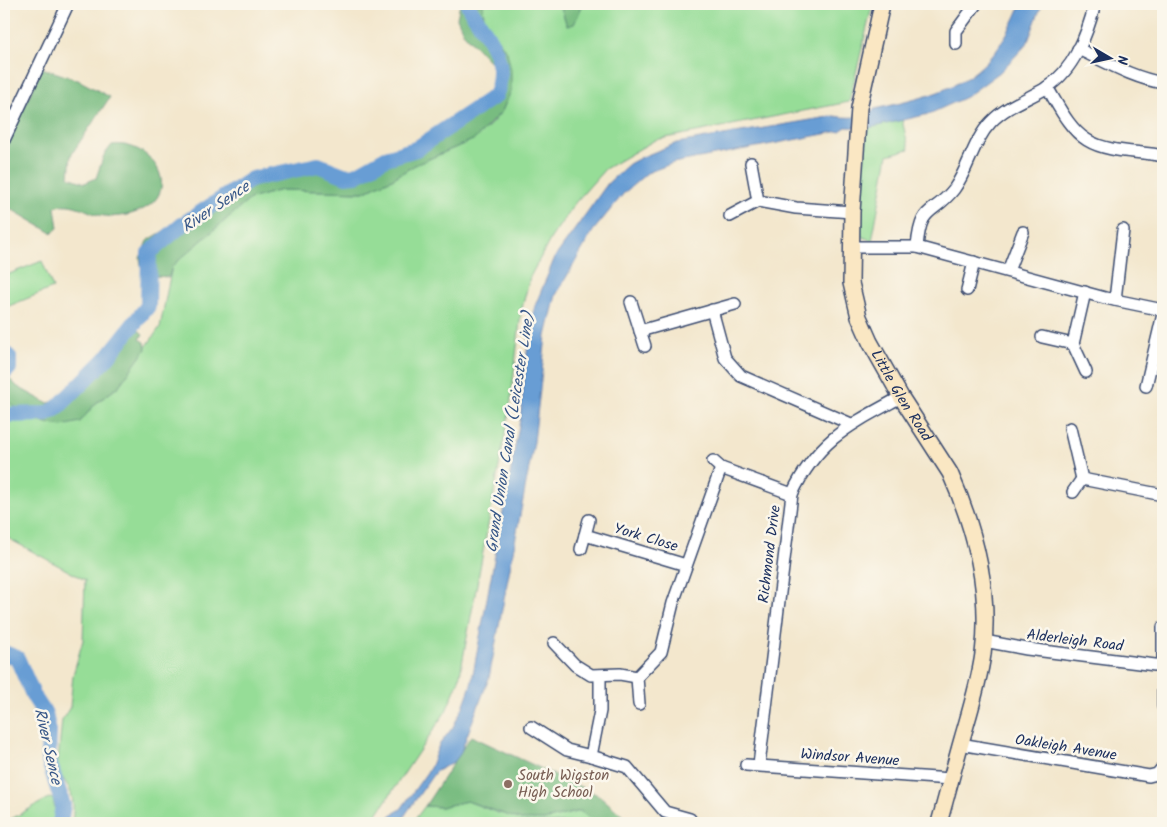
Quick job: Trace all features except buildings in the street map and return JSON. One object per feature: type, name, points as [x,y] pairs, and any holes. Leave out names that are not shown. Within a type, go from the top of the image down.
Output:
[{"type":"main road","name":"Little Glen Road","points":[[882,4],[859,108],[850,247],[851,283],[859,317],[901,397],[950,474],[966,513],[981,576],[984,641],[977,685],[939,823]]},
{"type":"street","points":[[4,140],[68,4]]},
{"type":"street","points":[[956,44],[951,30],[976,4]]},
{"type":"street","points":[[917,247],[919,230],[925,215],[954,188],[987,126],[1005,110],[1047,87],[1064,70],[1078,49],[1095,4]]},
{"type":"street","points":[[1078,49],[1123,71],[1144,79],[1163,83]]},
{"type":"street","points":[[1047,87],[1071,124],[1086,140],[1108,147],[1163,156]]},
{"type":"street","points":[[751,163],[758,201]]},
{"type":"street","points":[[730,216],[758,201],[796,208],[852,212]]},
{"type":"street","points":[[1115,300],[1123,230]]},
{"type":"street","points":[[1008,271],[1023,232]]},
{"type":"street","points":[[850,247],[917,247],[1163,312],[1146,386]]},
{"type":"street","points":[[967,290],[974,262]]},
{"type":"street","points":[[1085,292],[1073,344],[1086,372]]},
{"type":"street","points":[[632,302],[645,346]]},
{"type":"street","points":[[640,331],[735,304]]},
{"type":"street","points":[[712,310],[725,358],[742,376],[851,424]]},
{"type":"street","points":[[1042,337],[1073,344]]},
{"type":"street","name":"Richmond Drive","points":[[759,765],[792,494],[804,470],[820,449],[851,424],[901,397]]},
{"type":"street","points":[[1070,428],[1082,478],[1073,492]]},
{"type":"street","name":"York Close","points":[[585,535],[686,565],[717,464],[792,494]]},
{"type":"street","points":[[1082,478],[1163,495]]},
{"type":"street","points":[[580,548],[589,520]]},
{"type":"street","points":[[639,704],[638,677],[661,652],[673,603],[686,565]]},
{"type":"street","points":[[1163,627],[1163,706]]},
{"type":"street","name":"Alderleigh Road","points":[[984,641],[1028,650],[1163,666]]},
{"type":"street","points":[[554,643],[583,671],[591,675],[620,674],[638,677]]},
{"type":"street","points":[[591,756],[600,711],[600,676]]},
{"type":"street","points":[[531,727],[567,750],[627,766],[665,812],[690,819]]},
{"type":"street","name":"Oakleigh Avenue","points":[[960,744],[1149,776],[1157,774],[1163,767]]},
{"type":"street","name":"Windsor Avenue","points":[[746,765],[951,779]]},
{"type":"green space","points":[[460,4],[483,4],[484,20],[507,52],[511,70],[511,91],[502,111],[475,139],[415,165],[392,179],[363,192],[281,190],[250,199],[172,266],[169,277],[155,276],[141,265],[140,258],[147,241],[233,189],[300,172],[354,172],[414,151],[431,135],[453,129],[478,112],[489,98],[494,83],[495,67],[464,34],[457,18]]},
{"type":"green space","points":[[483,4],[560,4],[567,26],[574,24],[583,4],[863,4],[872,7],[849,102],[655,140],[605,169],[575,203],[551,238],[530,277],[521,312],[510,408],[459,680],[446,711],[371,823],[72,823],[72,795],[67,784],[57,771],[62,720],[70,707],[73,675],[83,640],[85,580],[4,536],[4,398],[30,420],[80,422],[96,403],[118,387],[160,327],[172,266],[250,199],[281,190],[363,192],[392,179],[415,165],[475,139],[502,111],[511,91],[507,52],[484,20]]},
{"type":"green space","points":[[560,4],[583,4],[574,24],[567,26]]},
{"type":"green space","points":[[42,68],[78,80],[110,97],[71,155],[69,177],[85,183],[96,178],[104,155],[112,145],[126,145],[139,150],[158,169],[161,181],[160,193],[152,203],[137,212],[116,216],[105,216],[70,205],[60,205],[55,207],[58,228],[52,233],[4,205],[4,152]]},
{"type":"green space","points":[[902,120],[909,149],[888,155],[872,241],[861,236],[858,228],[867,127]]},
{"type":"green space","points":[[42,261],[53,288],[4,308],[4,276]]},
{"type":"green space","points":[[133,325],[143,334],[140,339],[145,342],[146,349],[118,387],[96,403],[80,422],[62,426],[30,420],[4,398],[4,374],[18,387],[47,403],[58,401],[97,376]]},
{"type":"green space","name":"South Wigston High School","points":[[471,736],[600,796],[631,823],[597,823],[580,811],[544,820],[521,820],[467,801],[441,807],[425,806]]},
{"type":"green space","points":[[49,798],[53,799],[56,815],[52,823],[4,823]]},
{"type":"green space","points":[[467,801],[498,813],[544,820],[580,811],[597,823],[412,823],[425,806],[441,807]]},
{"type":"water","points":[[1021,4],[1042,4],[1027,44],[1000,72],[966,97],[929,114],[869,128],[846,127],[840,131],[673,163],[647,173],[624,193],[593,231],[556,295],[546,336],[534,442],[489,678],[460,754],[455,761],[435,772],[405,815],[404,823],[385,823],[391,815],[401,809],[430,768],[439,745],[453,727],[463,707],[471,685],[520,420],[530,324],[535,306],[555,257],[608,183],[629,164],[677,143],[834,116],[866,115],[875,109],[902,103],[946,89],[965,79],[981,67],[996,50],[1009,30]]},
{"type":"waterway","name":"River Sence","points":[[4,415],[47,414],[57,408],[106,359],[148,306],[149,253],[182,225],[252,179],[318,165],[346,176],[356,175],[386,158],[416,149],[495,96],[500,76],[498,58],[491,41],[468,4]]},
{"type":"waterway","name":"River Sence","points":[[4,353],[9,357],[9,368],[4,373]]},
{"type":"waterway","name":"River Sence","points":[[4,653],[17,658],[34,697],[45,714],[49,733],[48,758],[63,805],[60,823]]},
{"type":"place","name":"South Wigston High School","points":[[508,784]]},
{"type":"water label","name":"Grand Union Canal (Leicester Line)","points":[[509,432]]}]
